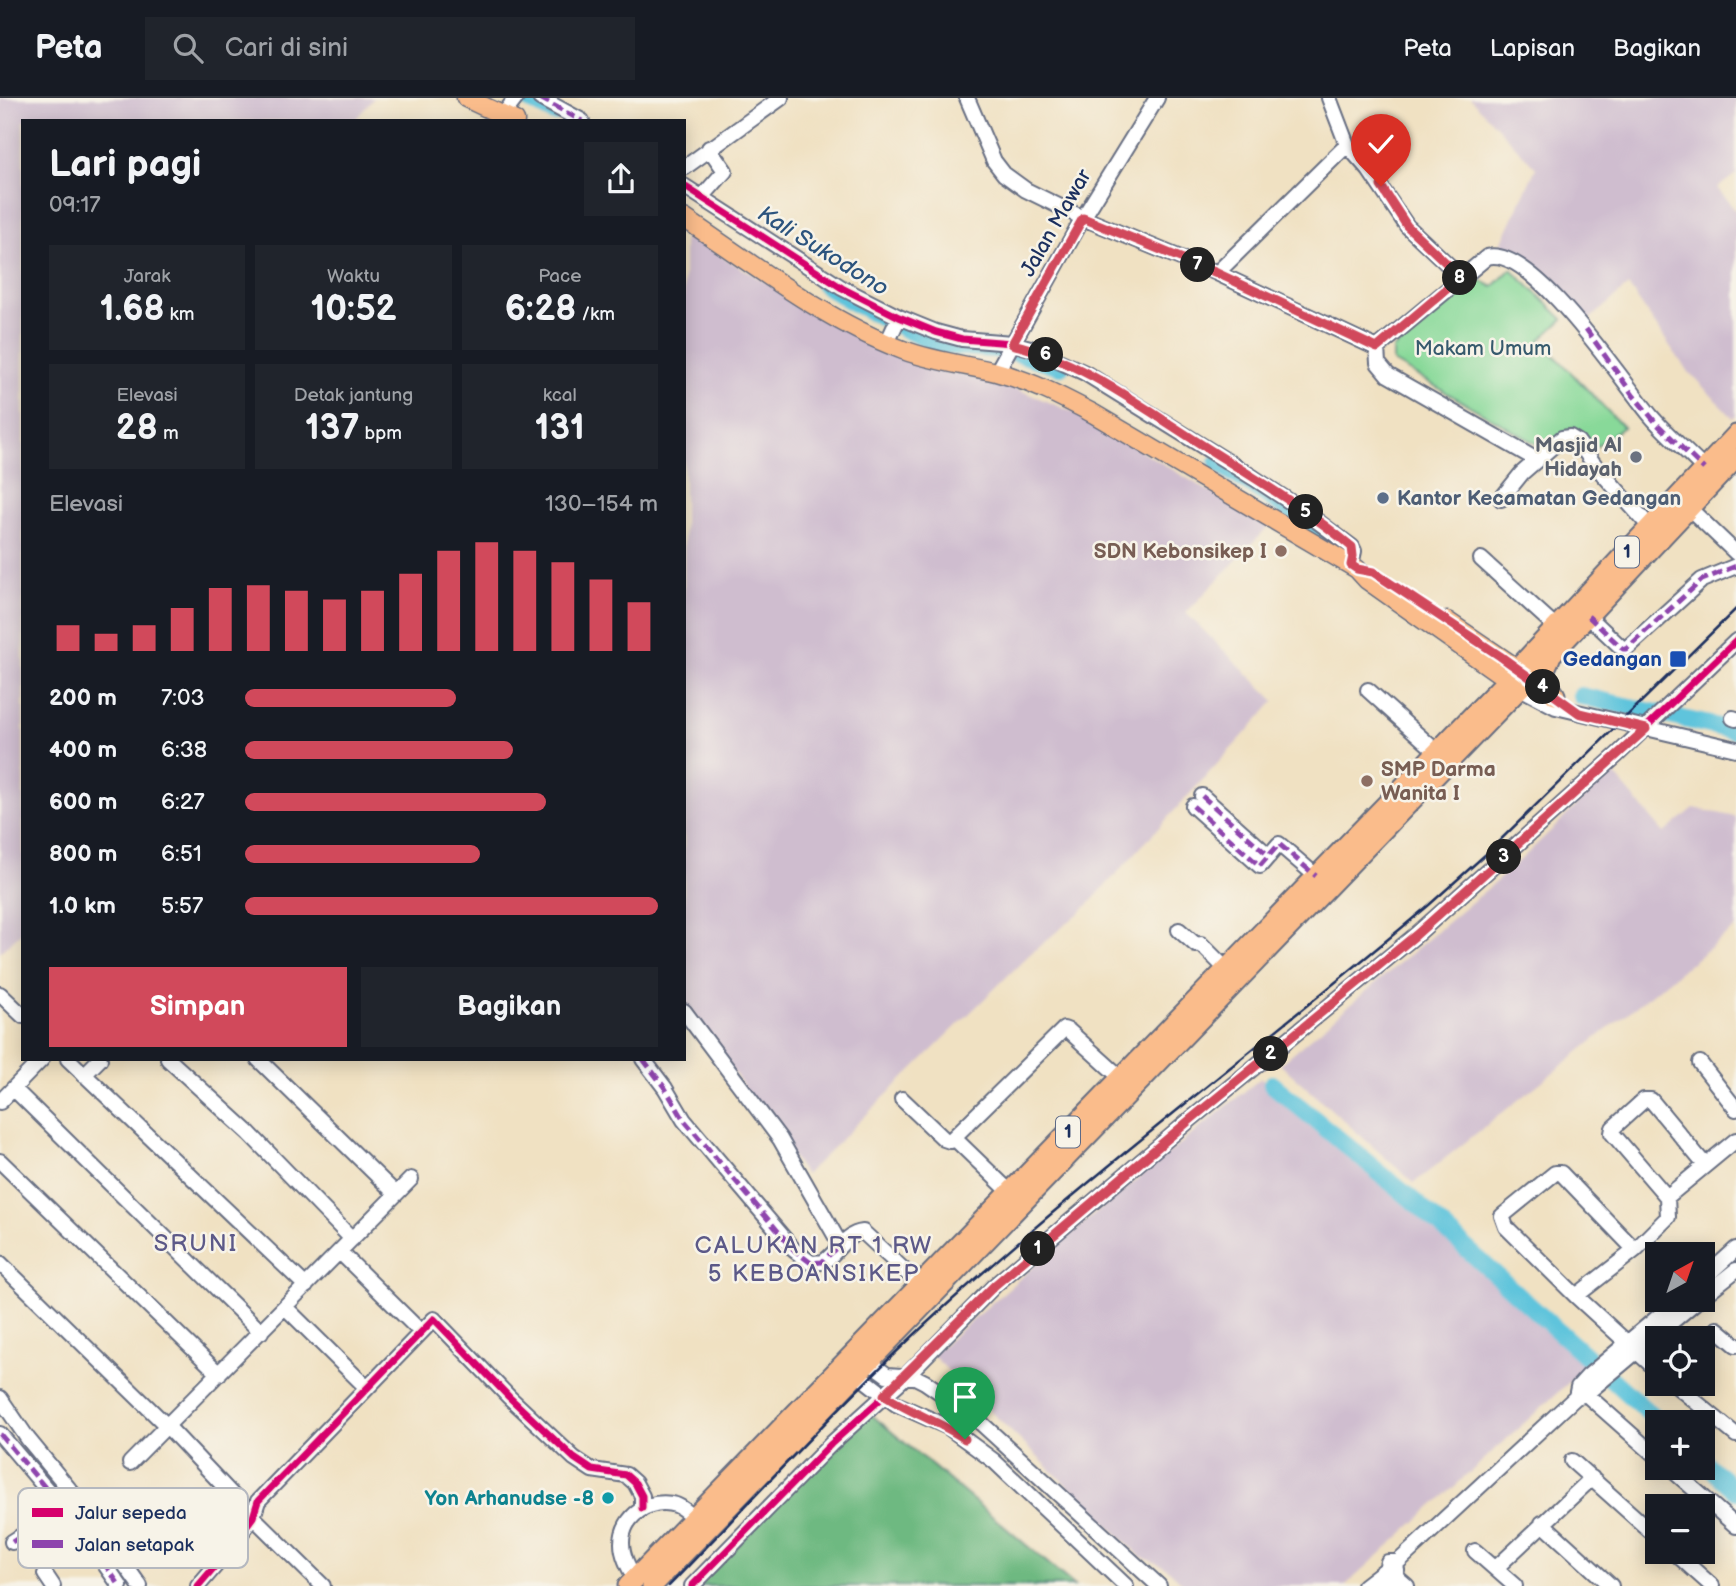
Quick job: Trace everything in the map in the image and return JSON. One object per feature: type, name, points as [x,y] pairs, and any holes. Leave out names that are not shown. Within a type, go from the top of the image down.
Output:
[{"type":"highway","name":"1","points":[[638,1584],[1519,678],[1556,627],[1736,435]]},
{"type":"highway","name":"1","points":[[638,1584],[694,1517],[856,1362],[920,1285],[1437,752],[1519,678],[1554,652],[1736,458]]},
{"type":"highway","points":[[1554,652],[1542,675],[1555,695]]},
{"type":"main road","points":[[466,98],[511,110]]},
{"type":"main road","points":[[686,219],[825,312],[933,360],[998,368],[1049,390],[1094,414],[1354,567],[1373,572],[1519,678]]},
{"type":"street","points":[[540,98],[578,119]]},
{"type":"street","points":[[686,166],[781,98]]},
{"type":"street","points":[[967,98],[994,161],[1004,174],[1026,190],[1083,218],[1217,273],[1377,348]]},
{"type":"street","name":"Jalan Mawar","points":[[998,368],[1083,218],[1157,98]]},
{"type":"street","points":[[1329,98],[1347,145],[1369,170],[1407,226],[1461,277]]},
{"type":"street","points":[[1217,273],[1347,145]]},
{"type":"street","points":[[702,197],[725,172],[709,148]]},
{"type":"street","points":[[686,187],[842,288],[899,319],[962,339],[1011,345],[1042,353],[1085,373],[1301,509],[1352,547],[1354,567]]},
{"type":"street","points":[[1377,348],[1487,257],[1502,256],[1564,305],[1586,329],[1657,424],[1704,469]]},
{"type":"street","points":[[889,340],[899,319]]},
{"type":"street","points":[[1377,348],[1378,363],[1388,374],[1536,460]]},
{"type":"street","points":[[1501,499],[1536,460],[1562,438],[1570,437],[1578,442],[1650,527]]},
{"type":"street","points":[[1689,508],[1736,553]]},
{"type":"street","points":[[1480,559],[1556,627]]},
{"type":"street","points":[[1588,616],[1626,649],[1702,580],[1736,566]]},
{"type":"street","points":[[692,1586],[831,1444],[905,1377],[995,1285],[1191,1119],[1416,935],[1655,720],[1736,641]]},
{"type":"street","points":[[1519,678],[1555,695],[1579,713]]},
{"type":"street","points":[[1519,678],[1556,707],[1579,713],[1655,720],[1736,748]]},
{"type":"street","points":[[1368,690],[1437,752]]},
{"type":"street","points":[[1198,801],[1260,866],[1279,844],[1316,877]]},
{"type":"street","points":[[1179,930],[1196,945],[1201,944],[1226,969]]},
{"type":"street","points":[[0,994],[21,1014]]},
{"type":"street","points":[[686,1015],[780,1139],[840,1244]]},
{"type":"street","points":[[902,1099],[944,1139],[950,1141],[1064,1030],[1069,1031],[1121,1077]]},
{"type":"street","points":[[40,1061],[5,1094],[261,1332]]},
{"type":"street","points":[[70,1061],[306,1286]]},
{"type":"street","points":[[85,1075],[98,1061]]},
{"type":"street","points":[[170,1061],[249,1133],[352,1240]]},
{"type":"street","points":[[260,1061],[397,1194]]},
{"type":"street","points":[[645,1061],[684,1120],[794,1250],[811,1263],[822,1262],[840,1244],[858,1232],[863,1232],[920,1285]]},
{"type":"street","points":[[1700,1063],[1736,1109]]},
{"type":"street","points":[[1576,1296],[1635,1250],[1668,1217],[1667,1197],[1612,1133],[1613,1128],[1644,1100],[1651,1100],[1705,1166]]},
{"type":"street","points":[[954,1138],[1010,1192]]},
{"type":"street","points":[[1667,1197],[1736,1140]]},
{"type":"street","points":[[0,1161],[219,1374]]},
{"type":"street","points":[[1635,1250],[1561,1173],[1555,1173],[1503,1213],[1506,1227],[1645,1360]]},
{"type":"street","points":[[130,1463],[411,1179]]},
{"type":"street","points":[[1715,1268],[1736,1249]]},
{"type":"street","points":[[340,1252],[421,1332]]},
{"type":"street","points":[[0,1263],[167,1426],[226,1488]]},
{"type":"street","points":[[1715,1287],[1736,1270]]},
{"type":"street","points":[[285,1307],[368,1388]]},
{"type":"street","points":[[1364,1586],[1391,1569],[1611,1364],[1671,1312]]},
{"type":"street","points":[[248,1524],[258,1501],[434,1319],[509,1397],[575,1458],[592,1470],[626,1475],[635,1483],[642,1496],[642,1508]]},
{"type":"street","points":[[1717,1329],[1736,1345]]},
{"type":"street","points":[[856,1362],[887,1375],[915,1377],[970,1413],[1159,1586]]},
{"type":"street","points":[[856,1362],[884,1395],[906,1410],[948,1427],[994,1461],[1126,1586]]},
{"type":"street","points":[[1585,1388],[1645,1446]]},
{"type":"street","points":[[1689,1396],[1736,1435]]},
{"type":"street","points":[[0,1398],[28,1439],[68,1488]]},
{"type":"street","points":[[0,1434],[47,1488]]},
{"type":"street","points":[[1572,1461],[1645,1526]]},
{"type":"street","points":[[1496,1568],[1592,1478]]},
{"type":"street","points":[[1684,1480],[1736,1526]]},
{"type":"street","points":[[638,1584],[623,1554],[622,1544],[627,1523],[642,1508],[659,1503],[677,1506],[694,1517]]},
{"type":"street","points":[[248,1512],[323,1586]]},
{"type":"street","points":[[1542,1523],[1611,1586]]},
{"type":"street","points":[[12,1542],[18,1538]]},
{"type":"street","points":[[1475,1552],[1515,1586]]},
{"type":"street","points":[[1687,1564],[1712,1586]]},
{"type":"street","points":[[107,1568],[120,1586]]},
{"type":"street","points":[[127,1568],[140,1586]]},
{"type":"street","points":[[198,1586],[214,1568]]},
{"type":"street","points":[[1380,1586],[1391,1569]]},
{"type":"street","points":[[1391,1569],[1407,1586]]},
{"type":"shaded area","points":[[0,98],[374,98],[356,119],[21,119],[21,933],[0,952]]},
{"type":"shaded area","points":[[1470,98],[1736,98],[1736,174],[1717,188],[1736,211],[1736,415],[1733,418],[1686,369],[1628,286],[1583,325],[1556,288],[1499,248],[1536,168]]},
{"type":"shaded area","points":[[686,235],[879,349],[944,371],[1007,385],[1085,417],[1268,527],[1186,613],[1275,701],[1085,908],[1030,954],[805,1175],[686,1003]]},
{"type":"shaded area","points":[[1612,772],[1664,833],[1694,808],[1736,817],[1736,927],[1414,1183],[1280,1064],[1512,868]]},
{"type":"shaded area","points":[[1261,1078],[1414,1207],[1588,1365],[1345,1586],[1186,1586],[1167,1568],[1140,1556],[932,1355],[1079,1227]]},
{"type":"green space","name":"Makam Umum","points":[[1511,269],[1563,319],[1540,340],[1623,427],[1593,448],[1574,427],[1542,447],[1393,362],[1393,349],[1476,278],[1493,287]]},
{"type":"green space","points":[[867,1411],[1075,1586],[698,1586]]},
{"type":"waterway","name":"Kali Sukodono","points":[[526,98],[554,113]]},
{"type":"waterway","name":"Kali Sukodono","points":[[824,284],[850,301],[937,345],[1007,350],[1061,366]]},
{"type":"waterway","name":"Kali Sukodono","points":[[1218,463],[1324,533]]},
{"type":"waterway","points":[[1581,696],[1736,731]]},
{"type":"waterway","points":[[1272,1084],[1416,1203],[1646,1410]]},
{"type":"waterway","points":[[1715,1472],[1736,1491]]},
{"type":"railway","points":[[669,1586],[843,1404],[952,1300],[1129,1149],[1429,905],[1486,854],[1736,609]]},
{"type":"marked path","points":[[540,98],[578,119]]},
{"type":"marked path","points":[[1586,329],[1657,424],[1704,469]]},
{"type":"marked path","points":[[1588,616],[1626,649],[1702,580],[1736,566]]},
{"type":"marked path","points":[[1202,796],[1269,856]]},
{"type":"marked path","points":[[1193,806],[1260,866],[1279,844],[1316,876]]},
{"type":"marked path","points":[[645,1061],[684,1120],[794,1250],[811,1263],[822,1262],[840,1244]]},
{"type":"marked path","points":[[0,1434],[46,1488]]},
{"type":"marked path","points":[[12,1542],[18,1538]]},
{"type":"marked path","points":[[107,1568],[120,1586]]},
{"type":"cycle path","points":[[686,187],[842,288],[899,317],[962,339],[1012,343],[1030,348],[1085,373],[1301,509],[1352,547],[1354,551],[1351,565]]},
{"type":"cycle path","points":[[692,1586],[831,1444],[905,1377],[995,1285],[1191,1119],[1416,935],[1617,755],[1736,641]]},
{"type":"cycle path","points":[[248,1524],[258,1501],[434,1319],[509,1397],[574,1458],[592,1470],[626,1475],[635,1483],[642,1496],[642,1508]]},
{"type":"cycle path","points":[[198,1586],[214,1568]]},
{"type":"place","name":"Masjid Al Hidayah","points":[[1636,457]]},
{"type":"place","name":"Kantor Kecamatan Gedangan","points":[[1383,498]]},
{"type":"place","name":"SDN Kebonsikep I","points":[[1281,551]]},
{"type":"place","name":"Gedangan","points":[[1678,659]]},
{"type":"place","name":"SMP Darma Wanita I","points":[[1367,781]]},
{"type":"place","name":"Yon Arhanudse -8","points":[[608,1498]]},
{"type":"district","name":"SRUNI","points":[[196,1243]]},
{"type":"district","name":"CALUKAN RT 1 RW 5 KEBOANSIKEP","points":[[814,1259]]},
{"type":"route","points":[[965,1439],[933,1419],[906,1410],[884,1395],[995,1285],[1191,1119],[1416,935],[1646,729],[1579,713],[1500,656],[1373,572],[1351,565],[1352,547],[1254,478],[1085,373],[1030,348],[1012,344],[1083,218],[1217,273],[1377,348],[1461,277],[1407,226],[1381,186]]}]
